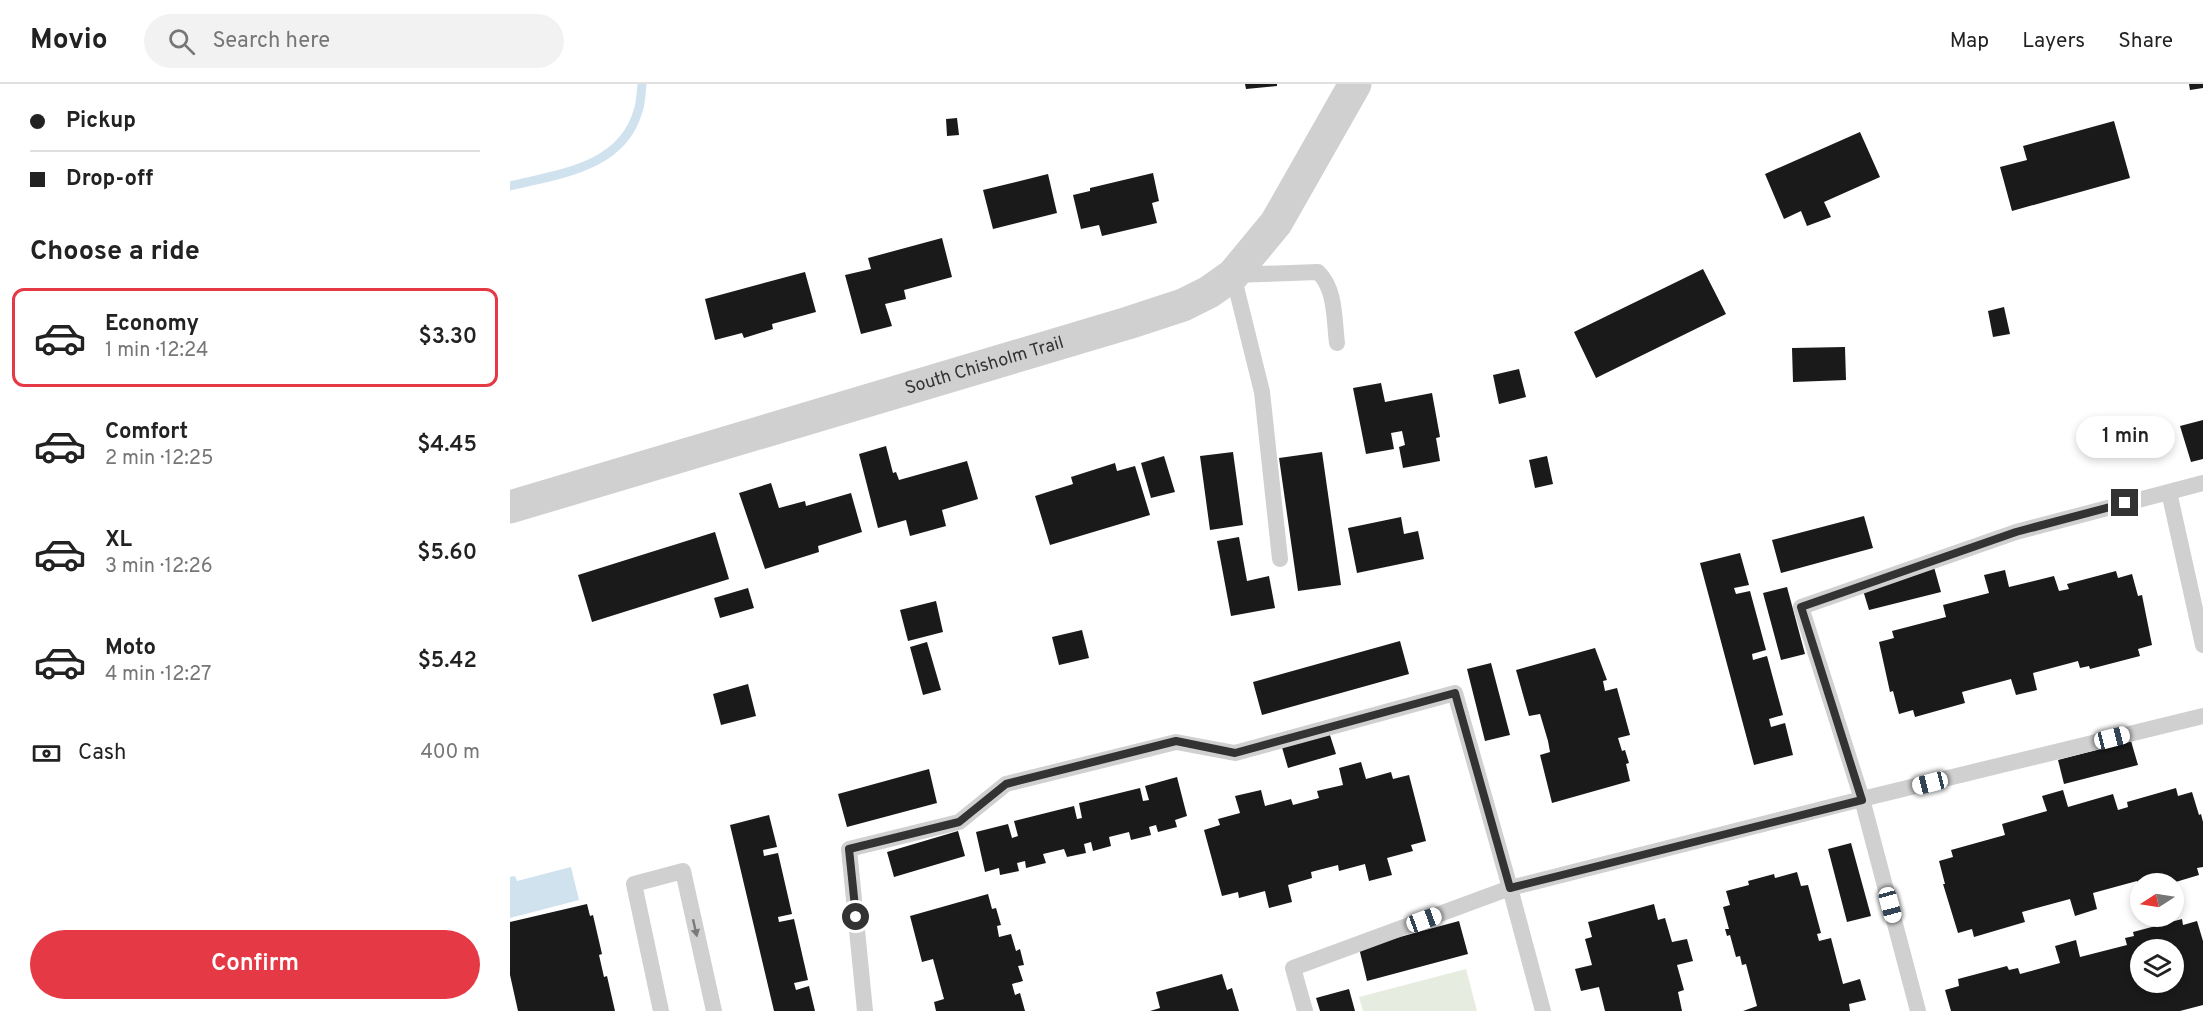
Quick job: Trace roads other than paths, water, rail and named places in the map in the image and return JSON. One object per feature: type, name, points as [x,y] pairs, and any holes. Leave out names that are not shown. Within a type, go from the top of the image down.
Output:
[{"type":"street","name":"South Chisholm Trail","points":[[510,507],[1128,323],[1183,305],[1209,292],[1233,275],[1276,224],[1355,84]]},
{"type":"lane","points":[[1280,559],[1262,392],[1233,275],[1318,272],[1325,278],[1330,289],[1336,343]]},
{"type":"lane","points":[[1918,1011],[1862,800],[1801,607],[2016,532],[2203,483]]},
{"type":"lane","points":[[2169,492],[2203,645]]},
{"type":"lane","points":[[865,1011],[849,849],[959,822],[1006,784],[1176,741],[1235,753],[1455,693],[1543,1011]]},
{"type":"lane","points":[[1305,1011],[1293,968],[1510,888],[2203,716]]},
{"type":"lane","points":[[661,1011],[634,884],[683,871],[714,1011]]},
{"type":"water","points":[[571,867],[579,900],[510,918],[510,877],[515,876],[517,881]]},
{"type":"waterway","points":[[510,186],[567,172],[603,157],[618,145],[630,130],[639,108],[642,84]]}]
